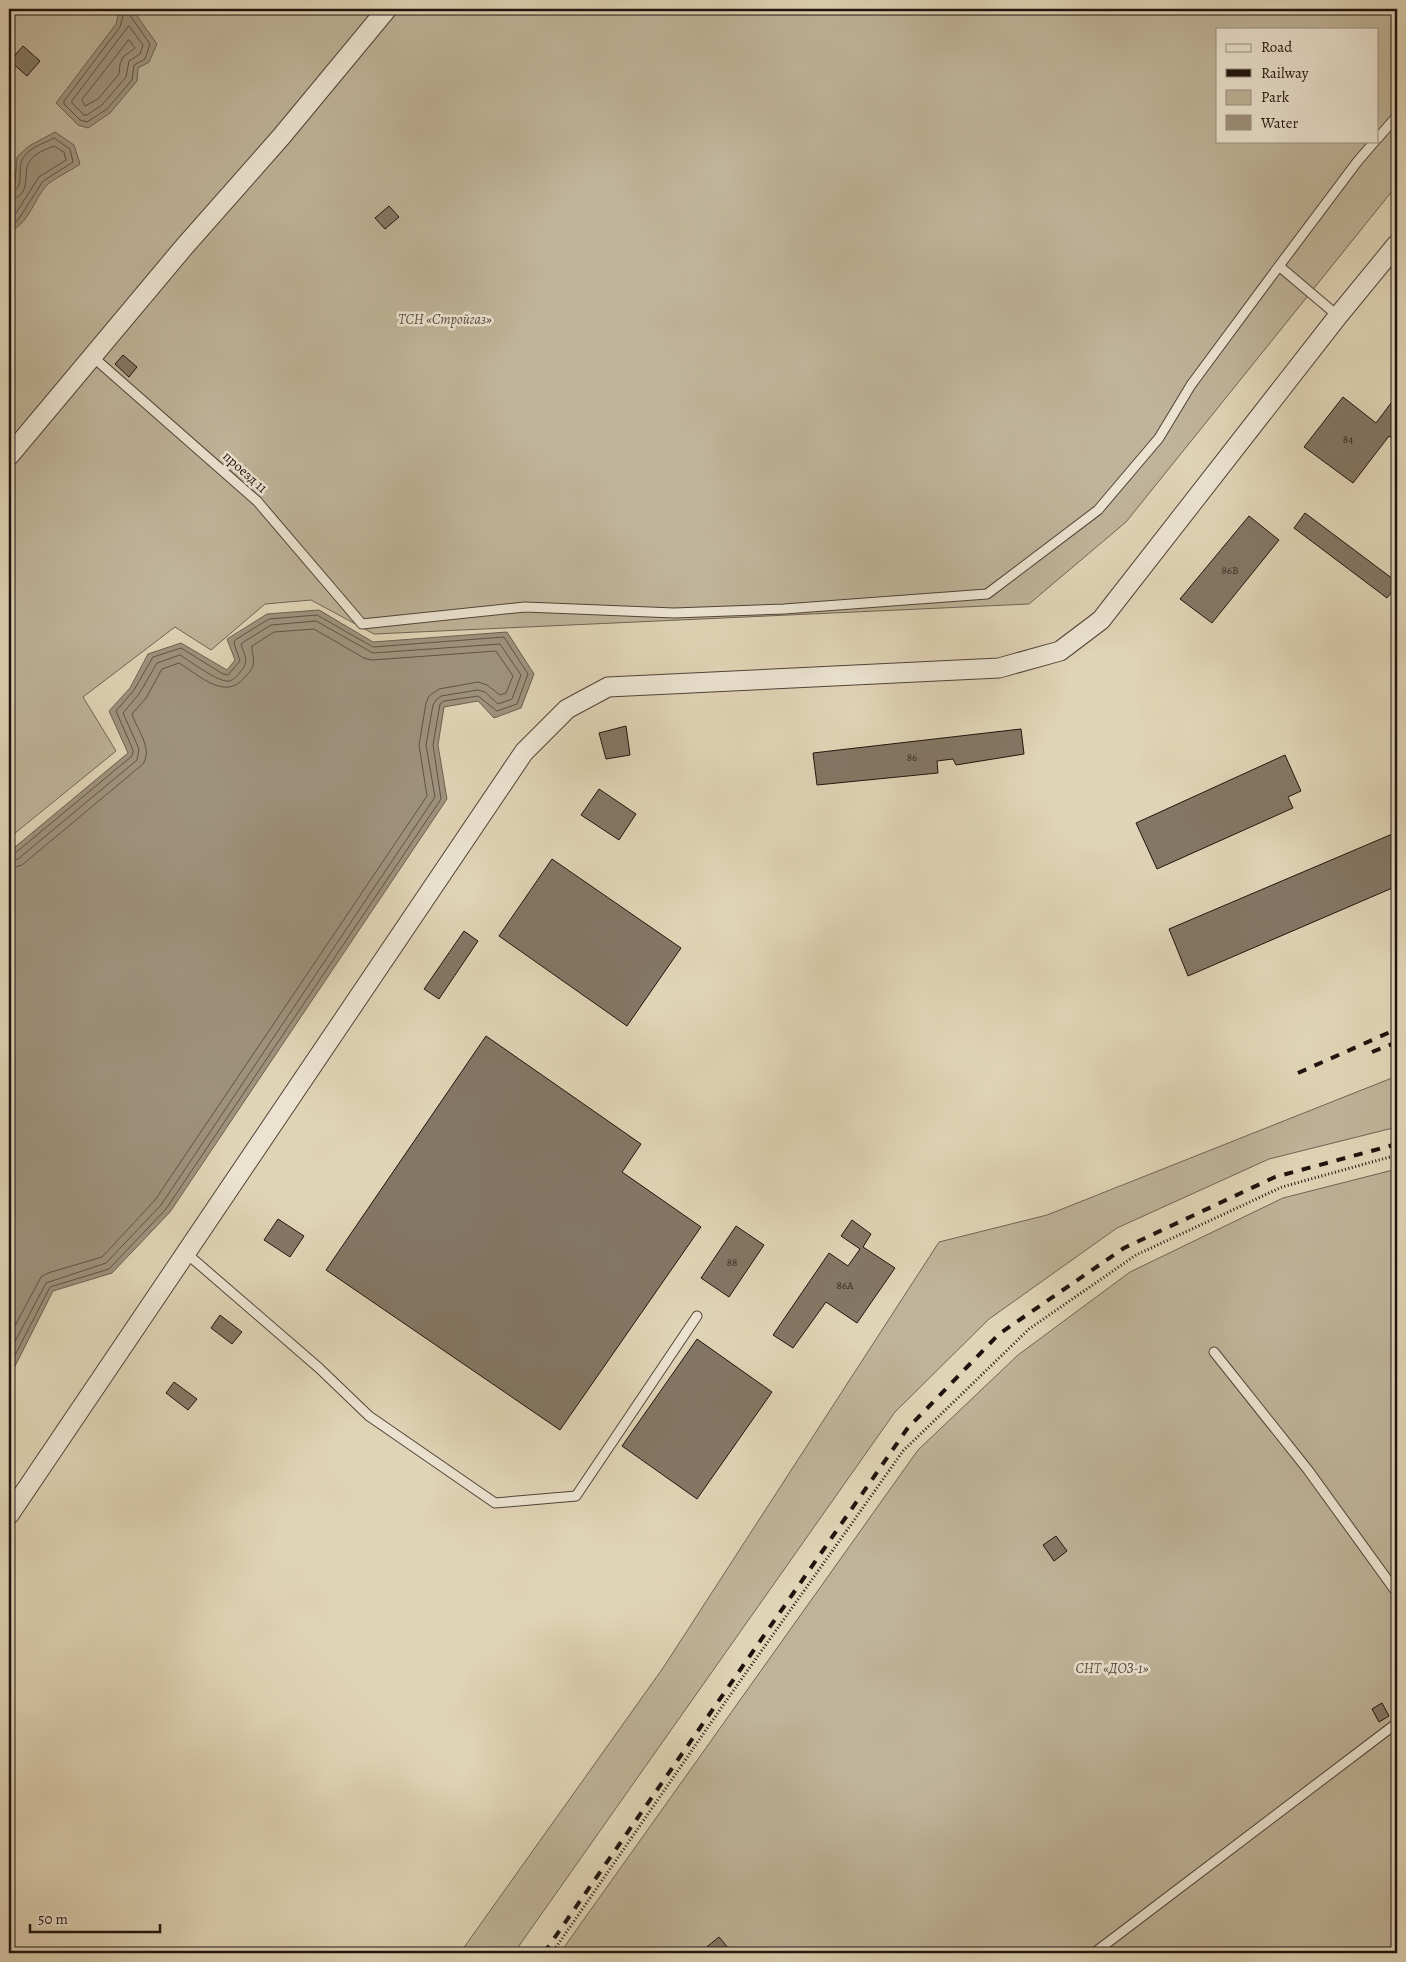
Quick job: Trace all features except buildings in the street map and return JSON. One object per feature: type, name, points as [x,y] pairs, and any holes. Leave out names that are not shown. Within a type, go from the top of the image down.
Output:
[{"type":"street","points":[[9,456],[184,247],[281,137],[387,9]]},
{"type":"street","points":[[9,1515],[524,752],[567,709],[608,687],[999,668],[1060,651],[1101,620],[1338,316],[1397,244]]},
{"type":"lane","points":[[1378,138],[1397,116]]},
{"type":"lane","points":[[1338,316],[1279,266],[1357,162],[1374,142]]},
{"type":"lane","name":"проезд 11","points":[[93,357],[257,501],[362,624],[525,607],[674,613],[784,609],[987,594],[1098,510],[1159,438],[1191,386],[1279,266]]},
{"type":"lane","points":[[186,1253],[318,1368],[369,1416],[495,1503],[576,1496],[697,1316]]},
{"type":"lane","points":[[1214,1352],[1308,1470],[1397,1593]]},
{"type":"lane","points":[[1094,1953],[1397,1723]]},
{"type":"path","points":[[552,1953],[726,1701],[903,1451],[1029,1329],[1136,1255],[1282,1187],[1397,1156]]},
{"type":"green space","name":"ТСН «Стройгаз»","points":[[9,9],[1397,9],[1397,185],[1126,522],[1029,604],[374,634],[311,600],[265,604],[211,650],[175,627],[83,697],[116,751],[9,838]]},
{"type":"green space","points":[[1397,1076],[1397,1127],[1269,1159],[1117,1228],[989,1319],[895,1412],[514,1953],[460,1953],[663,1668],[939,1242],[1047,1215]]},
{"type":"green space","name":"СНТ «ДОЗ-1»","points":[[1397,1169],[1397,1953],[560,1953],[918,1450],[1018,1355],[1130,1272],[1283,1198]]},
{"type":"water","points":[[120,9],[132,9],[157,44],[149,62],[138,68],[137,81],[110,113],[88,128],[78,125],[56,103],[116,24]]},
{"type":"water","points":[[55,132],[74,145],[80,164],[46,186],[24,221],[13,230],[9,228],[9,190],[15,183],[17,157],[29,146]]},
{"type":"water","points":[[319,610],[373,642],[507,632],[534,674],[521,708],[494,718],[478,701],[444,707],[438,745],[447,799],[170,1212],[112,1273],[53,1291],[9,1378],[9,852],[128,753],[109,711],[130,688],[148,654],[181,643],[227,670],[235,660],[227,639],[267,614]]},
{"type":"railway","points":[[1298,1073],[1397,1029]]},
{"type":"railway","points":[[1372,1052],[1397,1042]]},
{"type":"railway","points":[[544,1953],[907,1429],[999,1334],[1124,1248],[1275,1177],[1397,1144]]}]
